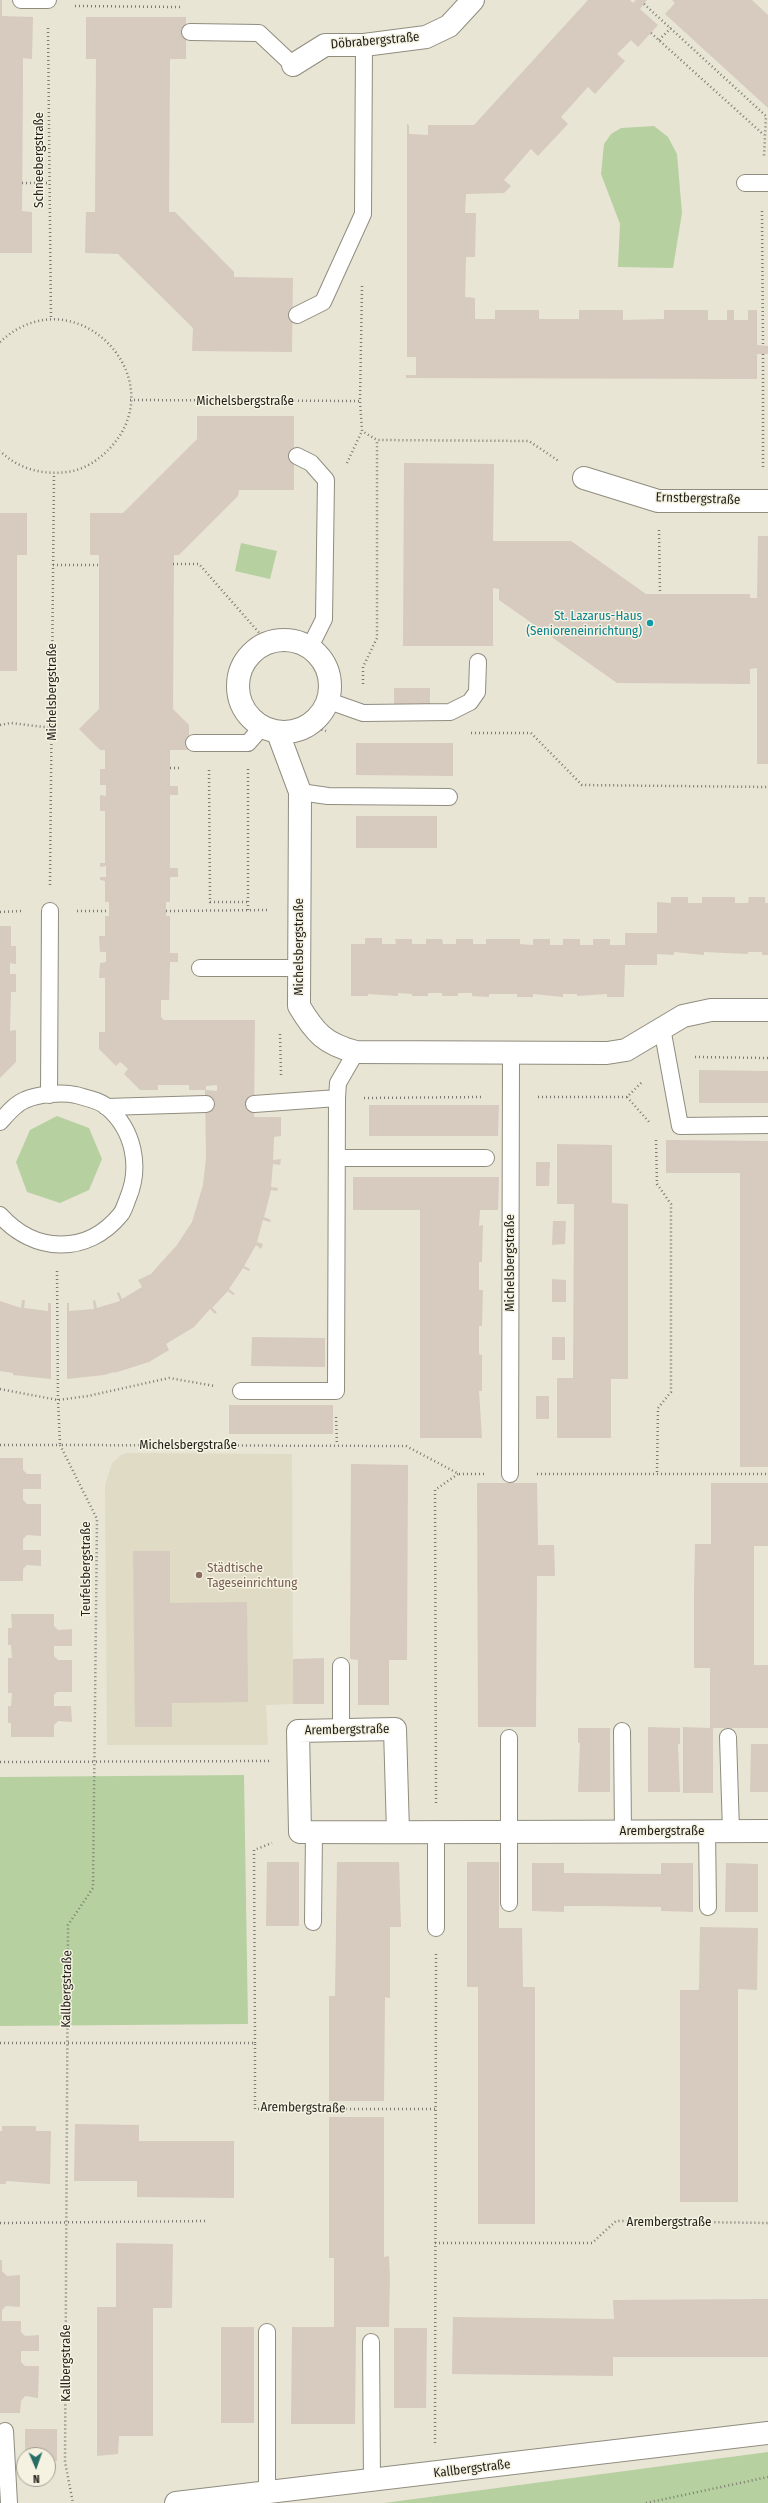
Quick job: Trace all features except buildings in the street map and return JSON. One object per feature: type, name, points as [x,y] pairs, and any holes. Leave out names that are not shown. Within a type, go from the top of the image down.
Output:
[{"type":"street","name":"Döbrabergstraße","points":[[293,65],[325,45],[364,45],[426,37],[449,26],[473,0]]},
{"type":"street","name":"Ernstbergstraße","points":[[584,478],[658,501],[766,501]]},
{"type":"street","name":"Michelsbergstraße","points":[[329,701],[332,688],[329,672],[322,657],[310,647],[294,640],[277,640],[268,643],[249,656],[240,670],[238,687],[240,703],[300,792],[299,1006],[313,1028],[327,1041],[337,1047],[356,1052],[511,1053],[620,1051],[626,1050],[683,1016],[711,1010],[768,1010]]},
{"type":"street","points":[[262,734],[319,729],[329,701]]},
{"type":"street","name":"Arembergstraße","points":[[398,1832],[395,1728],[298,1731],[297,1761],[307,1832],[398,1832],[436,1832],[707,1830],[768,1831]]},
{"type":"street","name":"Kallbergstraße","points":[[176,2503],[768,2433]]},
{"type":"lane","points":[[21,0],[48,3]]},
{"type":"lane","points":[[190,32],[259,33],[293,65]]},
{"type":"lane","points":[[296,315],[322,302],[363,214],[364,45]]},
{"type":"lane","points":[[744,183],[768,183]]},
{"type":"lane","points":[[296,456],[311,462],[326,480],[324,619],[310,647]]},
{"type":"lane","points":[[329,701],[363,713],[450,712],[462,708],[470,702],[477,692],[478,662]]},
{"type":"lane","points":[[194,743],[262,734]]},
{"type":"lane","points":[[300,792],[328,796],[449,797]]},
{"type":"lane","points":[[49,1095],[50,911]]},
{"type":"lane","points":[[200,968],[298,968]]},
{"type":"lane","points":[[662,1028],[680,1126],[768,1125]]},
{"type":"lane","points":[[241,1391],[336,1391],[338,1083],[356,1052]]},
{"type":"lane","name":"Michelsbergstraße","points":[[510,1474],[511,1053]]},
{"type":"lane","points":[[0,1122],[25,1100],[67,1093],[106,1106],[206,1104]]},
{"type":"lane","points":[[254,1104],[338,1098]]},
{"type":"lane","points":[[0,1215],[11,1228],[33,1240],[57,1244],[83,1241],[106,1229],[122,1213],[135,1182],[136,1162],[130,1139],[106,1106]]},
{"type":"lane","points":[[337,1158],[486,1158]]},
{"type":"lane","points":[[341,1666],[341,1729]]},
{"type":"lane","points":[[622,1731],[623,1831]]},
{"type":"lane","points":[[728,1737],[731,1831]]},
{"type":"lane","points":[[509,1738],[509,1903]]},
{"type":"lane","points":[[707,1830],[708,1907]]},
{"type":"lane","points":[[307,1832],[312,1922]]},
{"type":"lane","points":[[436,1832],[436,1928]]},
{"type":"lane","points":[[267,2332],[267,2492]]},
{"type":"lane","points":[[371,2342],[372,2480]]},
{"type":"lane","points":[[5,2431],[9,2503]]},
{"type":"path","points":[[48,3],[182,7]]},
{"type":"path","name":"Schneebergstraße","points":[[48,3],[51,319]]},
{"type":"path","points":[[644,4],[694,49]]},
{"type":"path","points":[[659,40],[671,28]]},
{"type":"path","points":[[651,33],[765,136]]},
{"type":"path","points":[[22,183],[50,183]]},
{"type":"path","points":[[362,285],[360,401],[362,431],[377,440],[529,441],[584,478]]},
{"type":"path","points":[[0,342],[11,332],[30,322],[51,319],[70,321],[91,328],[112,345],[126,369],[131,388],[129,415],[119,438],[101,458],[76,471],[54,473],[36,472],[11,462],[0,451]]},
{"type":"path","points":[[763,354],[766,501]]},
{"type":"path","name":"Michelsbergstraße","points":[[130,400],[360,401]]},
{"type":"path","points":[[363,713],[362,667],[377,638],[377,440]]},
{"type":"path","name":"Michelsbergstraße","points":[[50,911],[54,473]]},
{"type":"path","points":[[658,501],[660,594]]},
{"type":"path","points":[[53,564],[99,565]]},
{"type":"path","points":[[174,564],[199,564],[268,643]]},
{"type":"path","points":[[0,726],[11,723],[52,728]]},
{"type":"path","points":[[467,733],[531,733],[582,785],[768,787]]},
{"type":"path","points":[[166,911],[248,911],[262,734]]},
{"type":"path","points":[[170,768],[186,768]]},
{"type":"path","points":[[202,768],[209,768],[210,902],[248,902]]},
{"type":"path","points":[[282,1102],[280,1022],[299,1006]]},
{"type":"path","points":[[338,1098],[626,1097],[668,1057],[768,1058]]},
{"type":"path","points":[[626,1097],[651,1124]]},
{"type":"path","points":[[656,1137],[657,1184],[671,1204],[671,1392],[658,1408],[658,1473]]},
{"type":"path","points":[[0,1445],[60,1446],[58,1400],[57,1244]]},
{"type":"path","points":[[0,1389],[58,1400],[88,1396],[169,1378],[241,1391]]},
{"type":"path","name":"Michelsbergstraße","points":[[60,1446],[406,1446],[459,1474],[768,1474]]},
{"type":"path","name":"Teufelsbergstraße","points":[[60,1446],[98,1519],[95,1762]]},
{"type":"path","points":[[436,1832],[435,1490],[459,1474]]},
{"type":"path","points":[[0,1762],[297,1761]]},
{"type":"path","name":"Kallbergstraße","points":[[73,2503],[65,2462],[66,2043],[68,1925],[93,1888],[95,1762]]},
{"type":"path","points":[[0,2043],[255,2043],[254,1850],[307,1832]]},
{"type":"path","points":[[435,2473],[436,1928]]},
{"type":"path","name":"Arembergstraße","points":[[255,2043],[255,2109],[436,2109]]},
{"type":"path","points":[[0,2223],[208,2221]]},
{"type":"path","name":"Arembergstraße","points":[[435,2243],[592,2243],[616,2221],[768,2223]]},
{"type":"path","points":[[646,2503],[768,2477]]},
{"type":"shaded area","name":"Städtische Tageseinrichtung","points":[[127,1453],[292,1454],[293,1704],[266,1705],[268,1745],[107,1745],[105,1485],[112,1463],[121,1455]]},
{"type":"green space","points":[[654,126],[668,137],[677,154],[682,213],[673,268],[618,267],[620,224],[601,174],[604,144],[611,134],[621,128]]},
{"type":"green space","points":[[241,543],[277,551],[270,579],[235,571]]},
{"type":"green space","points":[[57,1116],[89,1128],[102,1159],[89,1190],[60,1203],[27,1192],[16,1162],[30,1130]]},
{"type":"green space","points":[[244,1775],[248,2024],[0,2026],[0,1777]]},
{"type":"green space","points":[[768,2452],[768,2503],[384,2503]]},
{"type":"place","name":"St. Lazarus-Haus (Senioreneinrichtung)","points":[[650,623]]},
{"type":"place","name":"Städtische Tageseinrichtung","points":[[199,1575]]}]
